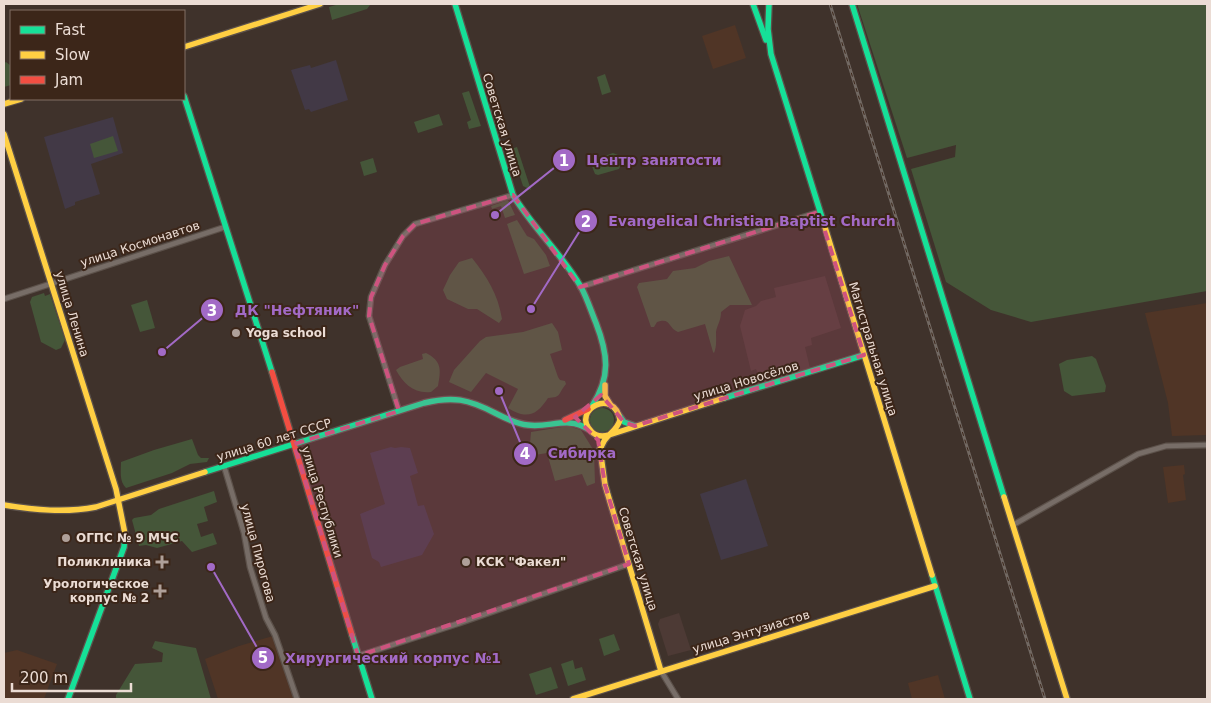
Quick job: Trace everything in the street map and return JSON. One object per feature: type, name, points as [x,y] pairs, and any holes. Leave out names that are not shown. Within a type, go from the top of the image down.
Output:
[{"type":"main road","points":[[185,47],[320,4]]},
{"type":"main road","name":"Советская улица","points":[[455,4],[513,194],[528,219],[580,287],[605,348],[605,378]]},
{"type":"main road","points":[[753,4],[771,54]]},
{"type":"main road","name":"Магистральная улица","points":[[769,4],[768,29],[771,54],[970,699]]},
{"type":"main road","points":[[852,4],[1067,699]]},
{"type":"main road","points":[[185,99],[225,227]]},
{"type":"main road","points":[[4,104],[18,100]]},
{"type":"main road","name":"улица Ленина","points":[[4,134],[118,500],[125,530],[124,547],[68,699]]},
{"type":"main road","name":"улица Республики","points":[[225,227],[372,699]]},
{"type":"main road","name":"улица Новосёлов","points":[[609,435],[864,355]]},
{"type":"main road","points":[[588,429],[585,418],[599,395],[605,378]]},
{"type":"main road","points":[[605,378],[605,396],[624,422],[634,426]]},
{"type":"main road","name":"улица 60 лет СССР","points":[[4,505],[41,510],[75,510],[96,507],[435,400],[462,399],[519,424],[536,426],[554,424]]},
{"type":"main road","points":[[554,424],[603,403],[616,410]]},
{"type":"main road","points":[[600,452],[602,442],[615,431],[618,424],[616,410]]},
{"type":"main road","points":[[554,424],[577,422],[593,434],[601,437],[609,435]]},
{"type":"main road","name":"Советская улица","points":[[593,434],[598,440],[605,485],[661,671]]},
{"type":"main road","name":"улица Энтузиастов","points":[[573,699],[935,586]]},
{"type":"street","points":[[399,411],[369,316],[371,298],[385,266],[403,236],[415,224],[513,194]]},
{"type":"street","points":[[580,287],[819,212]]},
{"type":"street","name":"улица Космонавтов","points":[[4,299],[225,227]]},
{"type":"street","points":[[1013,525],[1138,454],[1166,446],[1207,445]]},
{"type":"street","name":"улица Пирогова","points":[[224,466],[244,533],[250,567],[263,609],[275,634],[297,699]]},
{"type":"street","points":[[358,656],[460,623],[629,564]]},
{"type":"street","points":[[661,671],[678,699]]},
{"type":"highlighted area","points":[[513,195],[580,287],[819,212],[864,355],[635,426],[624,422],[601,395],[575,417],[598,440],[605,485],[629,564],[358,656],[294,444],[399,411],[369,316],[371,297],[385,265],[403,236],[415,224]]},
{"type":"shaded area","points":[[735,25],[746,58],[713,69],[702,36]]},
{"type":"shaded area","points":[[336,60],[348,100],[311,112],[309,109],[305,110],[291,70],[310,65],[311,68]]},
{"type":"shaded area","points":[[113,117],[123,153],[91,164],[100,194],[75,202],[75,205],[65,209],[44,137]]},
{"type":"shaded area","points":[[825,276],[841,328],[811,338],[812,345],[805,347],[810,368],[761,383],[756,369],[751,371],[740,326],[745,310],[756,306],[761,301],[776,297],[774,288]]},
{"type":"shaded area","points":[[1207,303],[1207,435],[1172,436],[1168,403],[1145,313]]},
{"type":"shaded area","points":[[391,447],[410,448],[418,473],[410,476],[418,506],[424,505],[434,534],[422,555],[381,567],[379,562],[372,558],[360,514],[385,504],[370,453]]},
{"type":"shaded area","points":[[1184,465],[1185,474],[1183,475],[1186,500],[1168,503],[1163,467]]},
{"type":"shaded area","points":[[746,479],[768,546],[721,560],[700,494]]},
{"type":"shaded area","points":[[679,613],[691,650],[668,656],[658,624],[660,619]]},
{"type":"shaded area","points":[[273,636],[295,699],[218,699],[205,659]]},
{"type":"shaded area","points":[[17,650],[57,664],[44,699],[4,699],[4,653]]},
{"type":"shaded area","points":[[938,675],[945,699],[912,699],[908,683]]},
{"type":"green space","points":[[339,4],[370,5],[367,9],[332,20],[329,7]]},
{"type":"green space","points":[[857,4],[1207,4],[1207,291],[1031,322],[991,310],[946,282],[911,169],[955,157],[956,145],[907,158]]},
{"type":"green space","points":[[6,62],[10,65],[10,85],[4,87],[4,63]]},
{"type":"green space","points":[[605,74],[611,92],[602,95],[597,77]]},
{"type":"green space","points":[[469,91],[481,126],[469,129],[467,122],[471,120],[462,93]]},
{"type":"green space","points":[[439,114],[443,125],[418,133],[414,122]]},
{"type":"green space","points":[[113,136],[118,151],[94,158],[90,144]]},
{"type":"green space","points":[[517,147],[531,190],[523,186],[511,149]]},
{"type":"green space","points":[[613,153],[618,155],[621,165],[619,169],[598,175],[595,174],[591,164],[593,160]]},
{"type":"green space","points":[[373,158],[377,172],[364,176],[360,162]]},
{"type":"green space","points":[[508,200],[515,215],[505,218],[501,206],[492,209],[491,206]]},
{"type":"green space","points":[[517,220],[527,236],[534,239],[546,255],[550,266],[524,274],[507,224]]},
{"type":"green space","points":[[729,256],[752,305],[730,305],[721,312],[716,332],[714,353],[705,324],[678,332],[665,321],[657,322],[654,327],[651,327],[637,287],[639,283],[667,279],[673,271],[695,268],[709,261]]},
{"type":"green space","points":[[472,258],[495,294],[502,319],[499,323],[477,309],[468,309],[447,299],[443,290],[459,262]]},
{"type":"green space","points":[[44,293],[45,296],[50,294],[65,340],[61,348],[56,350],[41,342],[30,302],[32,297]]},
{"type":"green space","points":[[147,300],[155,328],[140,332],[131,305]]},
{"type":"green space","points":[[552,323],[558,332],[562,350],[550,354],[558,377],[560,380],[565,381],[566,384],[559,395],[548,398],[536,412],[526,415],[508,408],[518,389],[486,373],[471,392],[449,382],[454,370],[480,341],[486,337],[523,332]]},
{"type":"green space","points":[[426,353],[435,359],[440,371],[438,386],[431,392],[419,391],[410,387],[402,380],[396,370],[423,359],[422,354]]},
{"type":"green space","points":[[1092,356],[1096,359],[1106,386],[1105,392],[1072,396],[1064,391],[1059,364],[1067,360]]},
{"type":"green space","points":[[597,408],[607,408],[614,415],[614,425],[607,432],[597,432],[590,425],[590,415]]},
{"type":"green space","points":[[568,426],[581,430],[594,451],[595,483],[587,486],[582,474],[555,481],[547,453],[529,456],[531,432]]},
{"type":"green space","points":[[192,439],[198,455],[201,458],[209,458],[207,462],[190,464],[172,473],[126,488],[122,482],[121,462]]},
{"type":"green space","points":[[214,491],[217,502],[204,507],[208,521],[197,524],[201,537],[213,533],[217,544],[192,552],[182,541],[157,548],[146,545],[139,546],[132,520],[134,518],[151,515],[159,509]]},
{"type":"green space","points":[[614,634],[620,650],[604,656],[599,639]]},
{"type":"green space","points":[[155,641],[196,648],[211,699],[116,699],[116,695],[135,664],[162,662],[163,653],[152,648]]},
{"type":"green space","points":[[573,660],[575,669],[582,667],[586,680],[568,686],[561,664]]},
{"type":"green space","points":[[551,667],[558,688],[536,695],[529,674]]},
{"type":"railway","points":[[830,4],[1045,699]]},
{"type":"traffic: fast","points":[[455,4],[513,195],[581,287],[600,334],[605,355],[605,375],[592,406]]},
{"type":"traffic: fast","points":[[753,4],[766,40]]},
{"type":"traffic: fast","points":[[769,4],[768,29],[771,54],[824,224]]},
{"type":"traffic: fast","points":[[852,4],[1004,497]]},
{"type":"traffic: fast","points":[[185,99],[272,372]]},
{"type":"traffic: fast","points":[[724,398],[864,355]]},
{"type":"traffic: fast","points":[[205,472],[434,401],[452,399],[468,402],[524,424],[536,426],[573,423],[588,429]]},
{"type":"traffic: fast","points":[[619,415],[624,422],[635,426]]},
{"type":"traffic: fast","points":[[68,699],[124,547],[125,534]]},
{"type":"traffic: fast","points":[[932,575],[970,699]]},
{"type":"traffic: fast","points":[[352,635],[372,699]]},
{"type":"traffic: slow","points":[[185,47],[320,4]]},
{"type":"traffic: slow","points":[[4,104],[18,100]]},
{"type":"traffic: slow","points":[[4,134],[116,489],[125,534]]},
{"type":"traffic: slow","points":[[824,224],[932,575]]},
{"type":"traffic: slow","points":[[605,385],[605,396],[610,404]]},
{"type":"traffic: slow","points":[[600,452],[604,441],[607,438],[610,434],[613,432],[620,420],[616,410],[610,405],[603,403],[596,405],[586,416],[586,423],[593,433],[604,436],[609,435],[724,398]]},
{"type":"traffic: slow","points":[[600,449],[605,485],[661,671]]},
{"type":"traffic: slow","points":[[4,505],[50,510],[96,507],[205,472]]},
{"type":"traffic: slow","points":[[1004,497],[1067,699]]},
{"type":"traffic: slow","points":[[573,699],[935,586]]},
{"type":"traffic: jam","points":[[272,372],[352,635]]},
{"type":"traffic: jam","points":[[565,420],[588,409]]},
{"type":"place","name":"Центр занятости","points":[[495,215]]},
{"type":"place","name":"Evangelical Christian Baptist Church","points":[[531,309]]},
{"type":"place","name":"Yoga school","points":[[236,333]]},
{"type":"place","name":"ДК \"Нефтяник\"","points":[[162,352]]},
{"type":"place","name":"Сибирка","points":[[499,391]]},
{"type":"place","name":"ОГПС № 9 МЧС","points":[[66,538]]},
{"type":"place","name":"Поликлиника","points":[[162,562]]},
{"type":"place","name":"КСК \"Факел\"","points":[[466,562]]},
{"type":"place","name":"Хирургический корпус №1","points":[[211,567]]},
{"type":"place","name":"Урологическое корпус № 2","points":[[160,591]]}]
